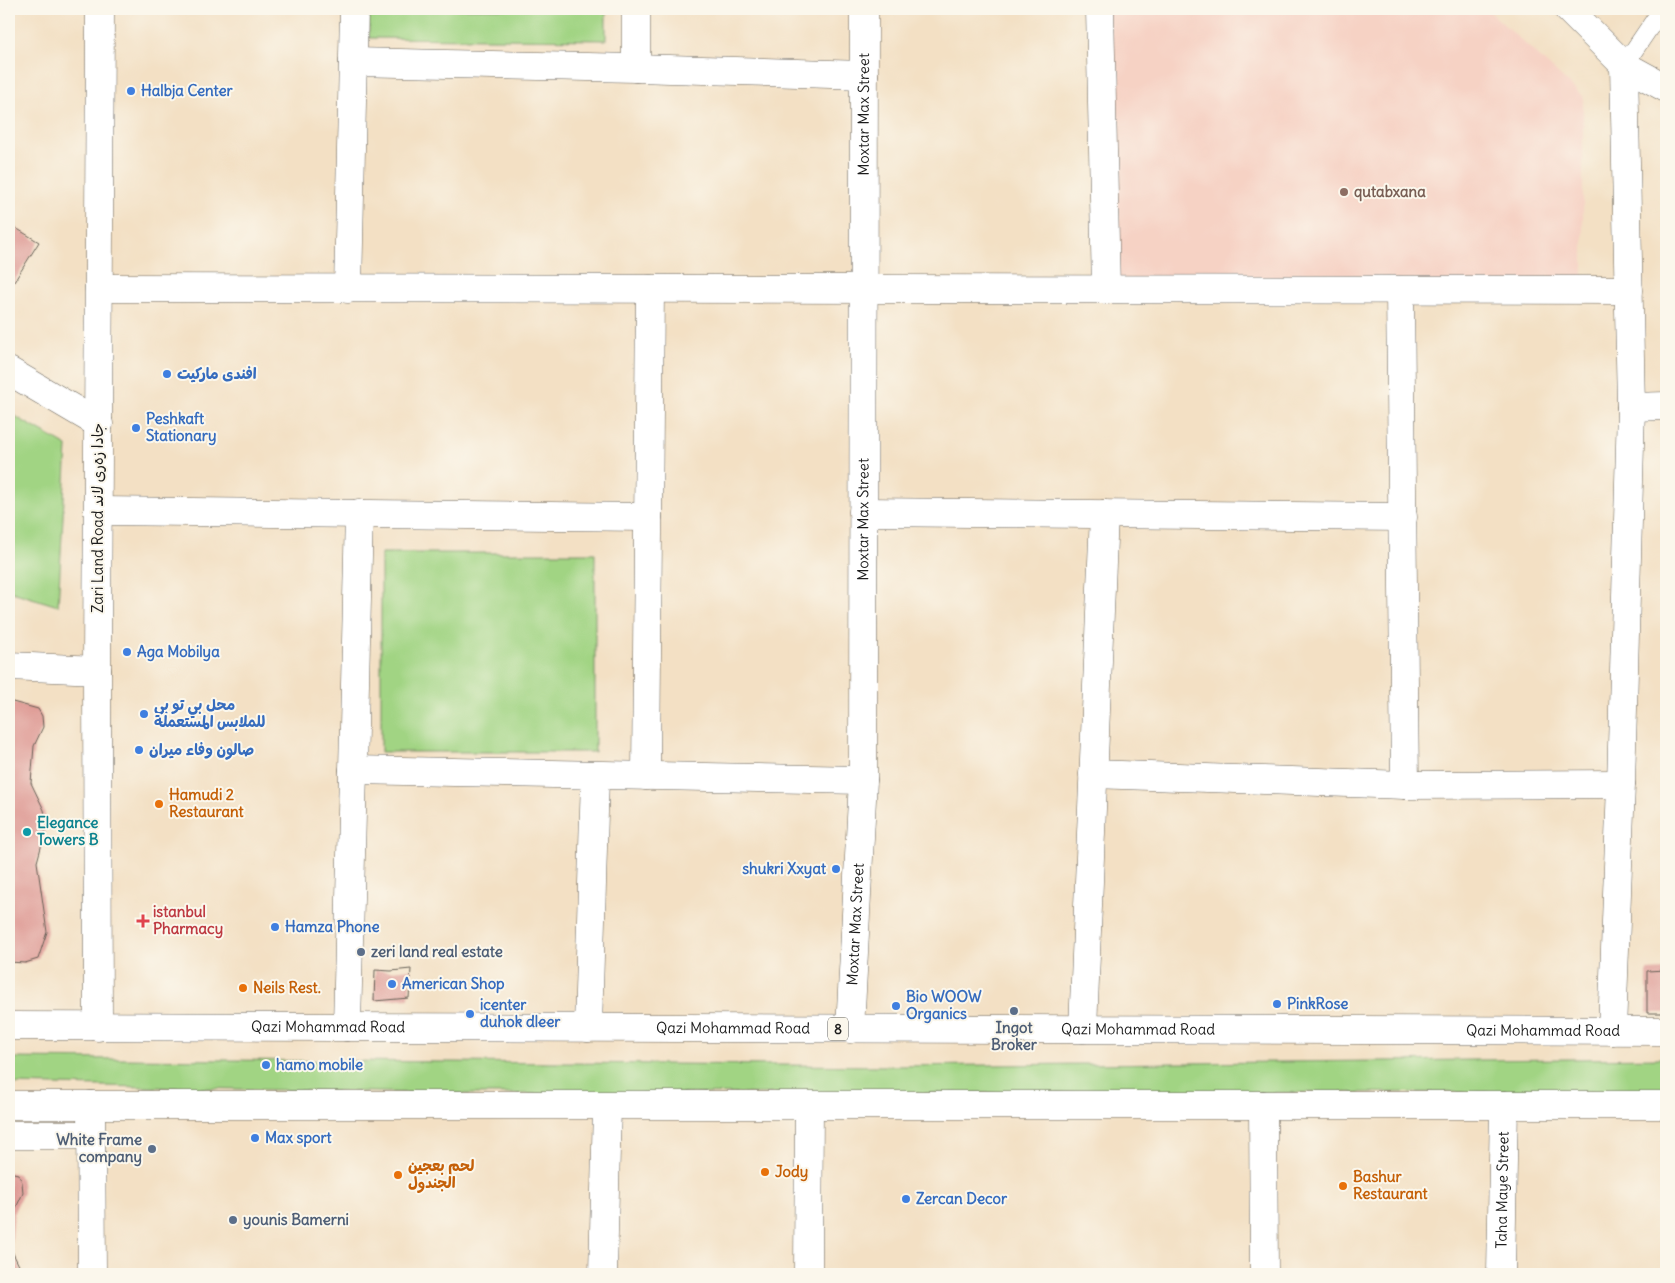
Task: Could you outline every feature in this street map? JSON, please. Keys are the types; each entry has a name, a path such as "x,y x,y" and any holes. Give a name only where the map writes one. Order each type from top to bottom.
{"street":[{"name":"Zari Land Road جادا زەری لاند","path":"98,1027 97,670 100,9"},
{"path":"348,289 354,9"},
{"path":"636,9 636,68"},
{"name":"Moxtar Max Street","path":"850,1029 863,780 864,9"},
{"path":"1100,9 1106,290"},
{"path":"1568,9 1624,65 1666,88"},
{"path":"353,62 864,75"},
{"path":"1612,1031 1622,784 1631,406 1624,65"},
{"path":"99,288 1629,290"},
{"path":"646,776 650,289"},
{"path":"1400,290 1405,785"},
{"path":"11,377 99,424"},
{"path":"1631,406 1666,406"},
{"path":"99,511 648,517"},
{"path":"863,512 1403,517"},
{"path":"347,1027 359,513"},
{"path":"1082,1029 1104,514"},
{"path":"9,666 97,670"},
{"path":"353,770 863,780"},
{"path":"1093,774 1405,785 1622,784"},
{"path":"588,1028 595,776"},
{"name":"Qazi Mohammad Road","path":"9,1026 1666,1032"},
{"path":"9,1105 1666,1106"},
{"path":"91,1105 92,1274"},
{"path":"1263,1105 1264,1274"},
{"name":"Taha Maye Street","path":"1501,1274 1504,1105"},
{"path":"603,1274 607,1106"},
{"path":"808,1274 809,1106"},
{"path":"9,1134 90,1134"}],"lane":[{"path":"1624,65 1662,9"}],"shaded area":[{"name":"qutabxana","path":"1106,9 1487,9 1583,97 1583,287 1106,287"}],"green space":[{"path":"369,9 606,9 606,40 369,38"},
{"path":"9,413 67,446 58,606 9,591"},
{"path":"381,553 595,553 595,752 381,752"},
{"path":"9,1058 891,1066 1666,1058 1666,1092 465,1094 9,1084"}],"building":[{"path":"9,224 39,242 9,290"},
{"name":"Elegance Towers B","path":"9,701 38,709 42,716 43,727 34,746 31,783 44,810 47,825 37,862 47,932 38,959 25,963 9,962"},
{"name":"American Shop","path":"411,969 409,998 374,1001 375,970"},
{"path":"1666,970 1666,1013 1647,1013 1647,971"},
{"path":"9,1172 18,1174 22,1182 23,1193 14,1212 11,1249 23,1274 9,1274"}],"place":[{"name":"Halbja Center","path":"131,91"},
{"name":"qutabxana","path":"1344,192"},
{"name":"افندى ماركيت","path":"167,374"},
{"name":"Peshkaft Stationary","path":"136,428"},
{"name":"Aga Mobilya","path":"127,652"},
{"name":"محل بي تو بي للملابس المستعملة","path":"144,714"},
{"name":"صالون وفاء ميران","path":"139,750"},
{"name":"Hamudi 2 Restaurant","path":"159,804"},
{"name":"Elegance Towers B","path":"27,832"},
{"name":"shukri Xxyat","path":"836,869"},
{"name":"istanbul Pharmacy","path":"143,921"},
{"name":"Hamza Phone","path":"275,927"},
{"name":"zeri land real estate","path":"361,952"},
{"name":"American Shop","path":"392,984"},
{"name":"Neils Rest.","path":"243,988"},
{"name":"PinkRose","path":"1277,1004"},
{"name":"Bio WOOW Organics","path":"896,1006"},
{"name":"Ingot Broker","path":"1014,1011"},
{"name":"icenter duhok dleer","path":"470,1014"},
{"name":"hamo mobile","path":"266,1065"},
{"name":"Max sport","path":"255,1138"},
{"name":"White Frame company","path":"152,1149"},
{"name":"Jody","path":"765,1172"},
{"name":"لحم بعجين الجندول","path":"398,1175"},
{"name":"Bashur Restaurant","path":"1343,1186"},
{"name":"Zercan Decor","path":"906,1199"},
{"name":"younis Bamerni","path":"233,1220"}]}
